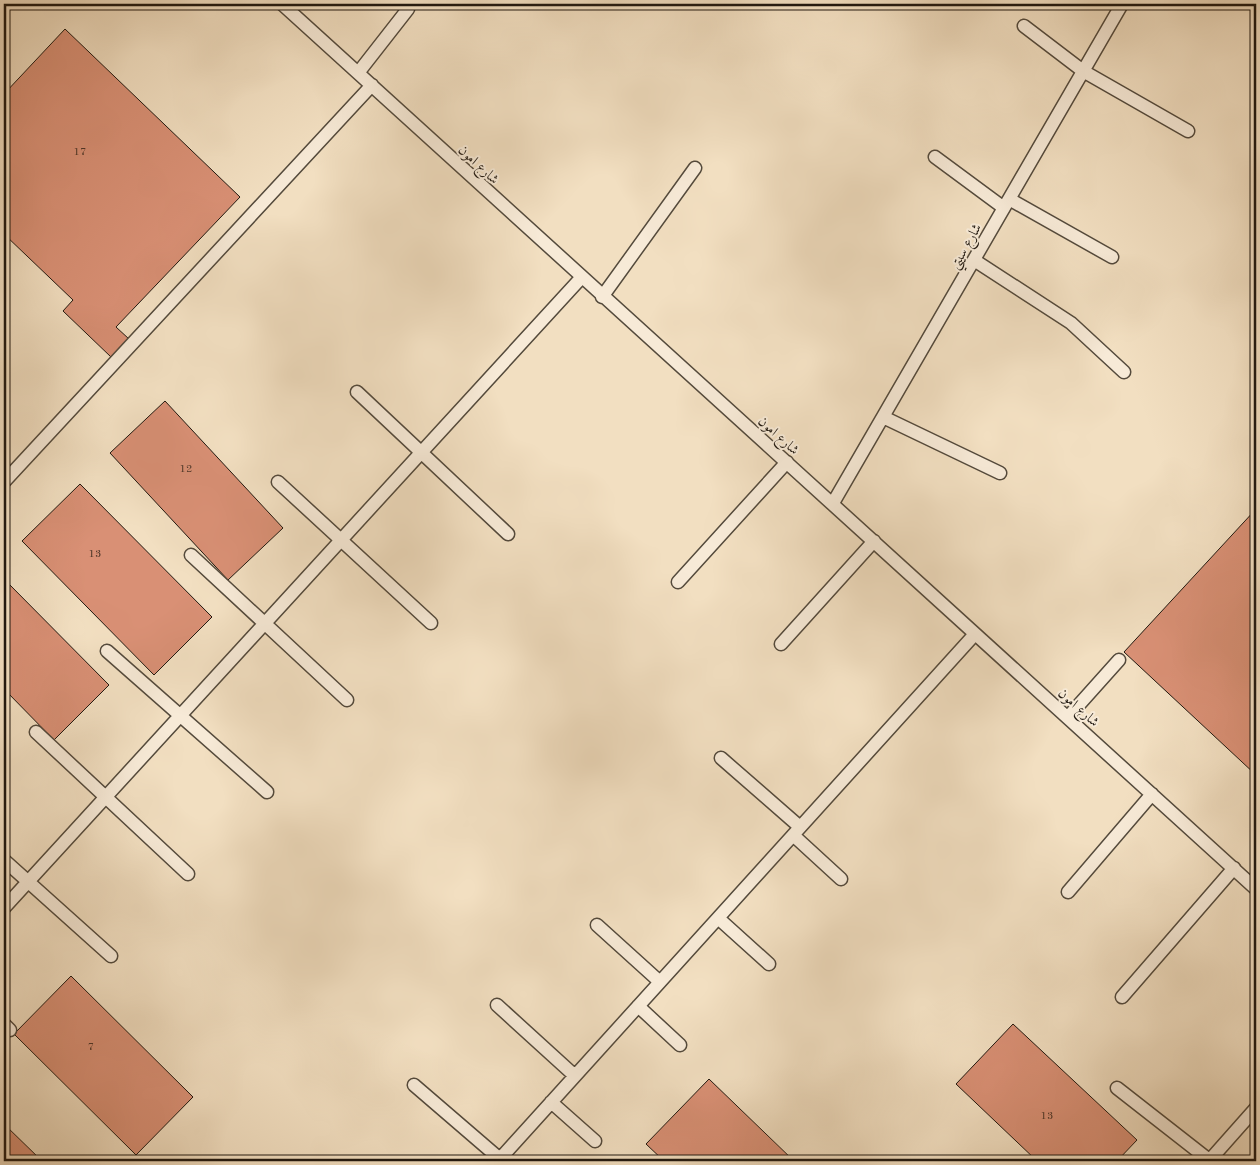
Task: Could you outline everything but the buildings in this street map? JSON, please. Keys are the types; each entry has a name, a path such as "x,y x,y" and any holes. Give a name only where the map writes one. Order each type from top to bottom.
{"lane":[{"name":"شارع امون","path":"282,4 581,278 833,503 1256,889"},
{"name":"شارع سيتي","path":"833,503 1122,4"},
{"path":"358,73 408,9"},
{"path":"1024,26 1083,71 1188,131"},
{"path":"4,482 372,85"},
{"path":"935,157 1006,204 1112,257"},
{"path":"602,297 695,168"},
{"path":"974,260 1071,323 1124,372"},
{"path":"4,908 581,278"},
{"path":"357,392 508,534"},
{"path":"883,417 1000,473"},
{"path":"678,582 787,462"},
{"path":"278,482 431,623"},
{"path":"781,644 874,541"},
{"path":"191,555 347,700"},
{"path":"414,1085 499,1160 975,634"},
{"path":"107,651 267,792"},
{"path":"1068,717 1119,660"},
{"path":"36,732 188,874"},
{"path":"721,758 842,879"},
{"path":"1068,892 1152,794"},
{"path":"4,860 111,956"},
{"path":"1122,997 1234,868"},
{"path":"718,918 770,964"},
{"path":"597,925 660,982"},
{"path":"497,1005 575,1076"},
{"path":"638,1006 680,1044"},
{"path":"1117,1088 1209,1161 1256,1108"},
{"path":"551,1102 595,1141"}]}
